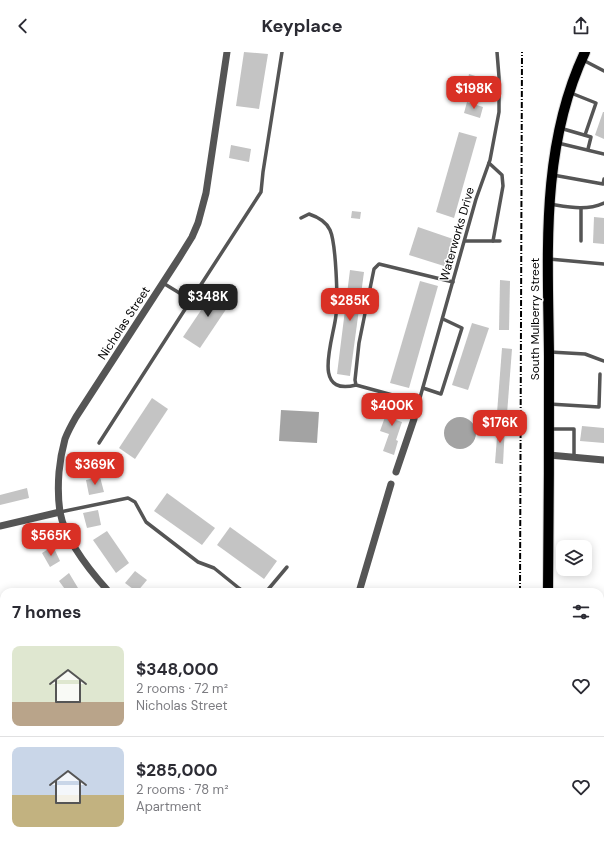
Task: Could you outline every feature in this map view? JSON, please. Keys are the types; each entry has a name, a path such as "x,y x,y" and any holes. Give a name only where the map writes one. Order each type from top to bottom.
{"main road":[{"name":"South Mulberry Street","path":"548,588 550,428 548,259 549,204 560,128 570,92 584,56"}],"street":[{"name":"Nicholas Street","path":"105,588 77,552 64,526 60,512 58,485 61,456 66,438 76,417 164,283 192,237 203,208 206,193 227,52"},
{"path":"396,472 414,419"},
{"path":"549,455 604,460"},
{"path":"360,588 391,484"},
{"path":"0,526 60,512"}],"lane":[{"path":"99,443 261,192 282,52"},
{"name":"Waterworks Drive","path":"414,419 476,199 489,163 498,112 499,77 497,52"},
{"path":"584,56 604,71"},
{"path":"570,92 596,103 586,135"},
{"path":"560,128 591,137 588,150"},
{"path":"557,143 604,154"},
{"path":"489,163 502,175 503,186 492,241"},
{"path":"552,175 603,184 604,179"},
{"path":"549,204 581,209 604,203"},
{"path":"581,209 581,241"},
{"path":"301,218 309,214 318,217 326,223 333,238 336,314 328,361 329,375 333,383 346,388 356,385 418,402"},
{"path":"464,241 500,241"},
{"path":"548,259 604,264"},
{"path":"356,385 355,380 359,342 374,269 379,264 453,282"},
{"path":"164,283 191,300"},
{"path":"423,388 441,394 462,328 442,319"},
{"path":"549,352 585,354 604,361"},
{"path":"549,404 599,407 600,374"},
{"path":"550,428 574,429 572,456"},
{"path":"60,512 128,498 135,502 146,522 198,562 214,568 236,588"},
{"path":"269,588 287,567"}],"shaded area":[{"path":"281,410 319,412 317,443 279,441"},
{"path":"460,417 466,418 473,424 476,433 475,439 469,446 460,449 454,448 447,442 444,433 445,427 451,420"}],"building":[{"path":"244,52 268,54 259,109 236,106"},
{"path":"469,74 488,80 485,92 466,87"},
{"path":"467,102 483,107 480,118 464,113"},
{"path":"604,112 604,139 595,135"},
{"path":"459,132 477,137 454,218 436,212"},
{"path":"231,145 251,149 249,162 229,158"},
{"path":"352,211 361,212 360,219 351,218"},
{"path":"594,217 604,218 604,244 593,243"},
{"path":"418,227 453,239 444,266 409,255"},
{"path":"350,270 364,272 350,376 337,374"},
{"path":"500,280 510,281 509,330 499,330"},
{"path":"420,281 438,286 409,388 390,383"},
{"path":"216,288 233,299 200,348 183,337"},
{"path":"472,323 489,328 468,390 452,385"},
{"path":"502,348 512,349 507,414 497,413"},
{"path":"152,398 168,409 135,459 119,448"},
{"path":"391,400 401,403 396,420 402,422 396,440 398,441 394,455 383,451 389,434 380,431"},
{"path":"498,424 505,425 503,464 495,463"},
{"path":"582,426 604,428 604,443 580,441"},
{"path":"100,477 104,492 89,495 86,480"},
{"path":"27,488 29,498 0,505 0,495"},
{"path":"167,493 215,528 202,545 154,511"},
{"path":"98,510 101,525 87,528 83,513"},
{"path":"230,527 277,561 264,579 217,545"},
{"path":"107,531 129,563 116,573 93,540"},
{"path":"53,546 60,561 50,567 42,553"},
{"path":"135,571 147,580 140,588 132,588 125,583"},
{"path":"69,573 78,588 64,588 59,581"}],"railway":[{"path":"520,588 522,52"}]}
